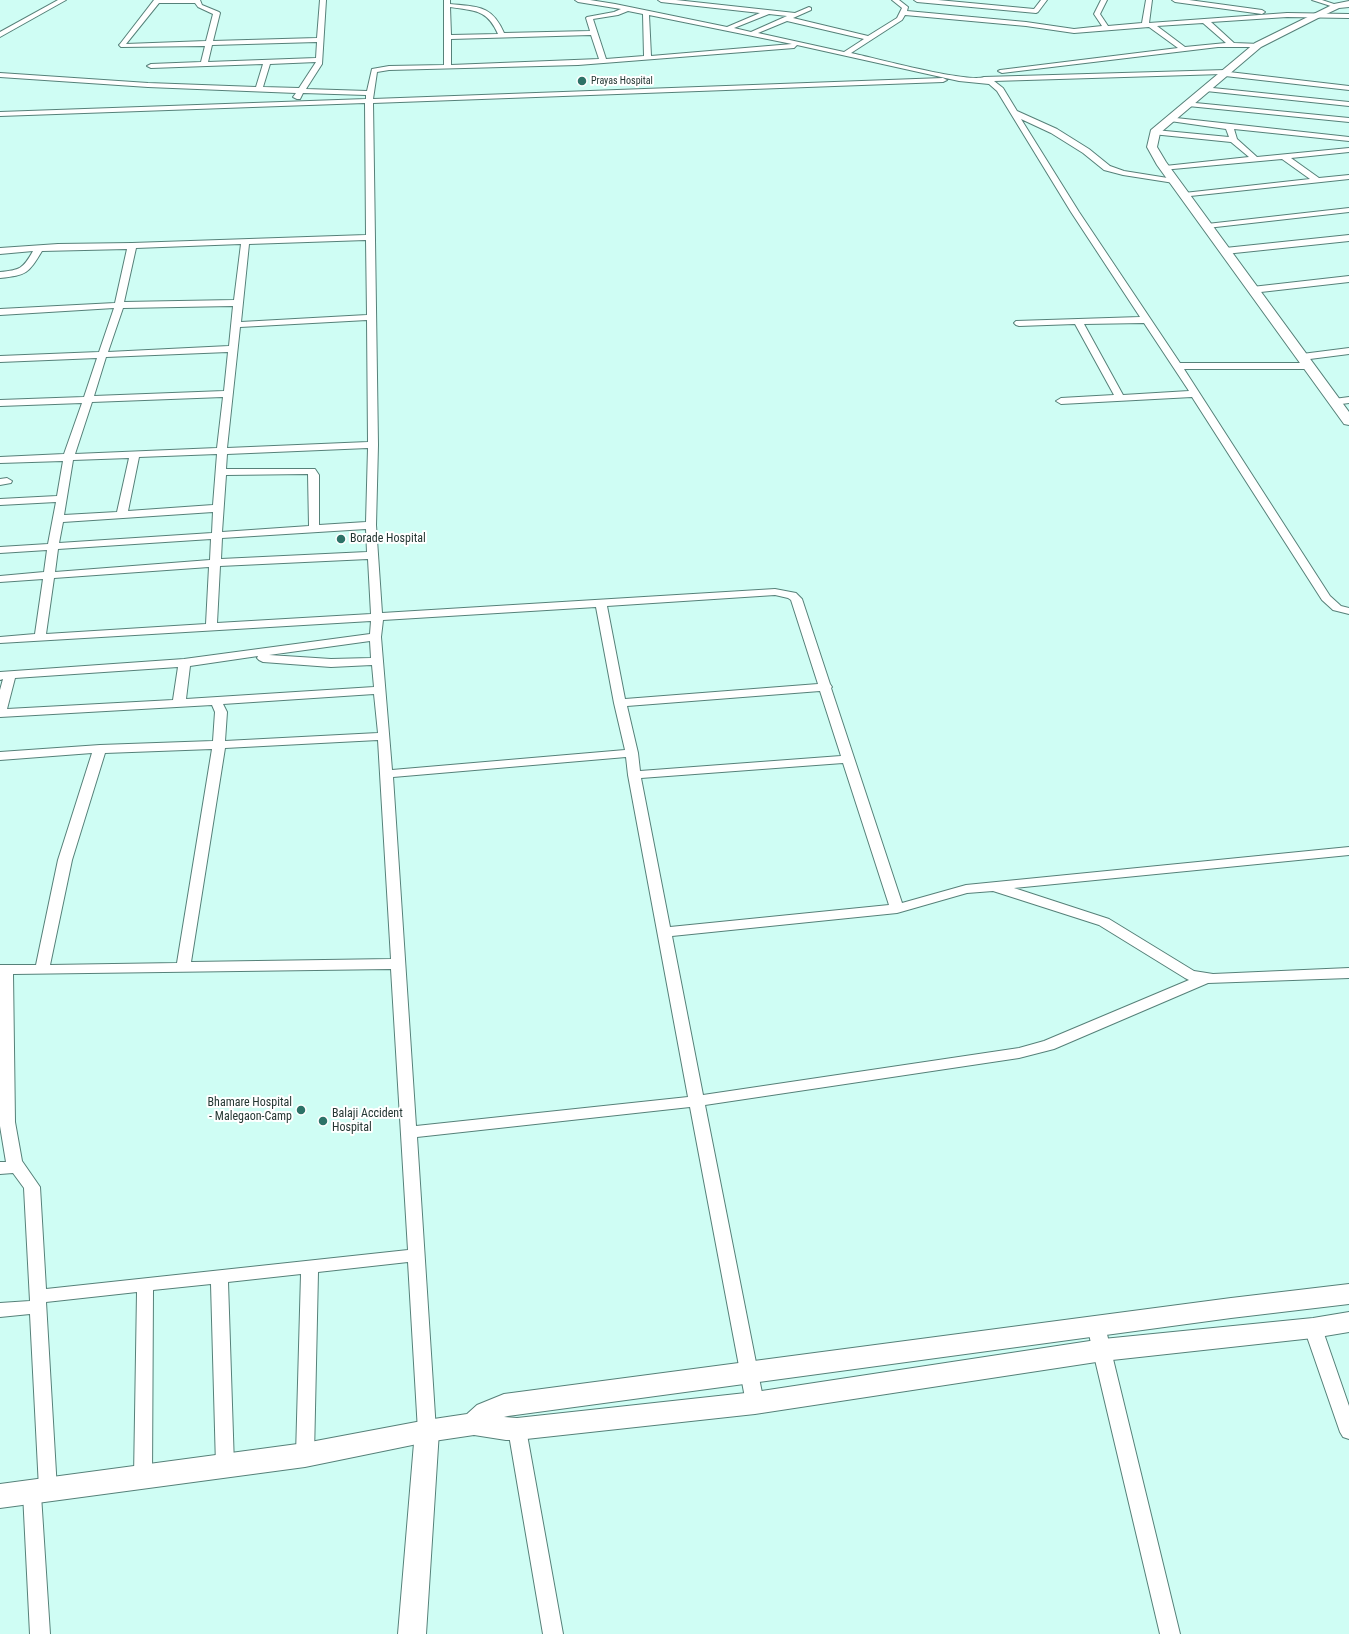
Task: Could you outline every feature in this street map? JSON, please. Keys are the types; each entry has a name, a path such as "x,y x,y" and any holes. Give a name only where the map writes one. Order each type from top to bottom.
{"main road":[{"path":"0,1496 40,1492 305,1455 427,1431 474,1424 516,1429 755,1403 955,1373 1100,1338 1267,1304 1341,1295 1347,1322 1313,1328 1275,1332 1100,1338 945,1346 504,1405 494,1409 474,1424"},
{"path":"1267,1304 1275,1332"},
{"path":"945,1346 955,1373"}],"street":[{"path":"0,35 63,0"},
{"path":"294,104 301,90 319,64 323,0"},
{"path":"578,0 618,3 627,9 808,45 955,78 991,82 1000,90 1015,113 1075,212 1177,366 1326,598 1337,608 1349,611"},
{"path":"661,0 797,14"},
{"path":"846,53 900,19 906,8 895,0"},
{"path":"917,0 1036,11"},
{"path":"971,27 992,0"},
{"path":"1032,24 1036,11 1044,0"},
{"path":"1104,0 1097,14 1106,28"},
{"path":"1148,25 1149,0"},
{"path":"1175,0 1287,15 1349,16"},
{"path":"1315,0 1337,6"},
{"path":"204,64 216,12 200,6 197,1 158,1 122,45 151,66 259,90 301,90 369,97"},
{"path":"448,67 449,37 447,3 489,15 502,36"},
{"path":"1349,4 1337,6 1258,45 1155,132 1152,147 1164,168 1349,421"},
{"path":"602,61 590,17 616,14 627,9"},
{"path":"751,34 809,9"},
{"path":"646,12 648,58"},
{"path":"727,29 769,12"},
{"path":"903,13 1032,24 1079,31 1287,15"},
{"path":"787,19 868,38"},
{"path":"1205,21 1232,45"},
{"path":"1148,25 1184,49"},
{"path":"449,37 594,33"},
{"path":"151,66 209,44 321,40"},
{"path":"412,1634 427,1431 384,736 376,637 377,618 371,525 373,445 369,97 374,70 389,68 511,67 808,45"},
{"path":"955,78 1218,45 1258,45"},
{"path":"0,75 151,66 319,60"},
{"path":"259,90 267,62"},
{"path":"0,114 294,104 369,97 955,78 1225,73 1349,104"},
{"path":"1206,89 1349,88"},
{"path":"1188,104 1349,120"},
{"path":"1015,113 1054,131 1086,151 1107,168 1123,173 1174,181"},
{"path":"1170,119 1349,139"},
{"path":"1226,126 1231,130 1233,140"},
{"path":"1155,132 1233,140 1254,159"},
{"path":"1164,168 1349,150"},
{"path":"1283,156 1317,180"},
{"path":"1184,195 1349,177"},
{"path":"1207,226 1349,210"},
{"path":"0,251 370,237"},
{"path":"1225,251 1349,238"},
{"path":"211,628 222,450 245,242"},
{"path":"40,638 57,519 69,456 119,305 132,246"},
{"path":"0,275 25,271 38,249"},
{"path":"1252,290 1349,279"},
{"path":"0,312 119,305 238,303"},
{"path":"236,325 372,317"},
{"path":"1019,323 1146,320"},
{"path":"1078,322 1120,398"},
{"path":"0,359 233,350"},
{"path":"1177,366 1305,362 1349,351"},
{"path":"0,403 228,394"},
{"path":"1061,401 1195,394"},
{"path":"1334,402 1349,400"},
{"path":"0,460 69,456 373,445"},
{"path":"122,515 134,454"},
{"path":"221,472 311,471 314,476 314,529"},
{"path":"0,502 61,499"},
{"path":"57,519 219,508"},
{"path":"0,550 371,525"},
{"path":"0,579 215,563 373,555"},
{"path":"0,640 377,618 775,592 792,595 796,599 826,687 897,909"},
{"path":"601,603 620,703 632,753 634,775 755,1403"},
{"path":"376,637 184,663 5,676 0,712 216,701 380,690"},
{"path":"238,656 331,663 378,661"},
{"path":"179,703 184,663"},
{"path":"620,703 826,687"},
{"path":"183,967 219,745 221,712 216,701"},
{"path":"0,756 100,749 219,745 384,736"},
{"path":"42,969 65,860 100,749"},
{"path":"386,774 632,753"},
{"path":"634,775 849,759"},
{"path":"664,932 897,909 954,892 992,887 1349,851"},
{"path":"992,887 1104,922 1190,975 1206,978 1349,973"},
{"path":"40,1634 38,1301 32,1187 16,1167 14,1162 7,1122 3,1060 3,970 398,964"},
{"path":"408,1132 697,1101 1034,1049 1049,1045 1206,978"},
{"path":"0,1168 16,1167"},
{"path":"0,1310 38,1301 145,1284 416,1255"},
{"path":"305,1455 310,1267"},
{"path":"219,1276 225,1466"},
{"path":"143,1477 145,1284"},
{"path":"1313,1328 1349,1432"},
{"path":"1100,1338 1170,1634"},
{"path":"516,1429 553,1634"}],"place":[{"name":"Prayas Hospital","path":"582,81"},
{"name":"Borade Hospital","path":"341,539"},
{"name":"Bhamare Hospital - Malegaon-Camp","path":"301,1110"},
{"name":"Balaji Accident Hospital","path":"323,1121"}]}
